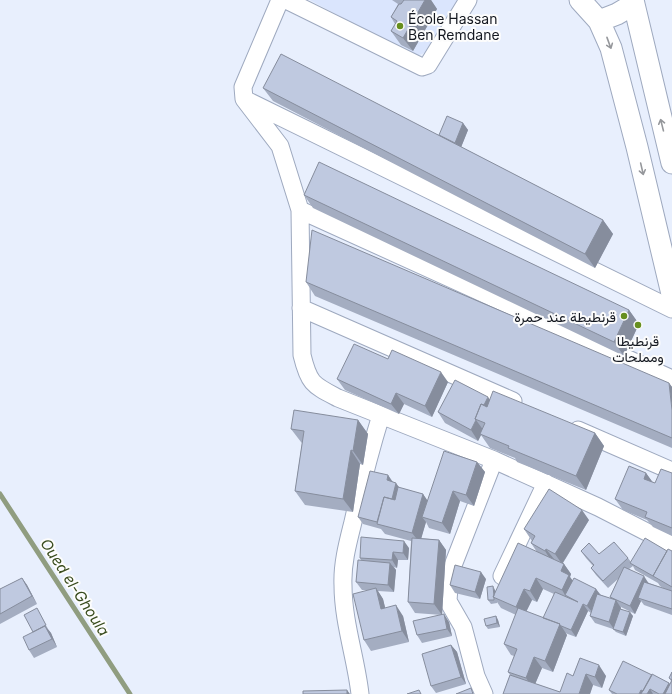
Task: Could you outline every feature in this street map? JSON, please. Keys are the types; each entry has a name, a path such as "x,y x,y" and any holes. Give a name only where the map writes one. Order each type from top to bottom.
{"street":[{"path":"280,0 243,87 244,99 280,146 300,210 302,355 306,374 315,386 338,398 494,460 598,507 672,545"},
{"path":"286,0 422,67 428,65 468,0"},
{"path":"580,0 599,21 611,48 635,139 672,294"},
{"path":"599,21 617,14 636,1 672,163"},
{"path":"244,99 672,309"},
{"path":"300,210 672,379"},
{"path":"301,308 526,407"},
{"path":"360,694 357,670 346,622 343,585 346,551 363,477 381,415"},
{"path":"563,423 672,471"},
{"path":"484,694 476,676 462,627 448,601 450,573 494,460"},
{"path":"502,576 546,483"}],"shaded area":[{"name":"École Hassan Ben Remdane","path":"310,0 457,0 427,52 419,55 411,55"}],"building":[{"path":"404,0 425,0 403,38 391,31 397,21 391,17 399,4 401,4"},
{"path":"281,54 603,220 585,254 263,88"},
{"path":"447,116 463,123 455,143 439,135"},
{"path":"319,162 629,310 614,342 304,195"},
{"path":"312,230 669,383 672,410 672,438 306,282"},
{"path":"354,344 388,359 392,350 441,372 425,406 396,393 391,404 337,379"},
{"path":"455,380 488,397 484,405 481,404 471,430 438,412"},
{"path":"493,391 595,433 576,476 508,448 509,446 480,434 485,423 475,419 481,404 487,407"},
{"path":"294,410 358,420 353,451 351,450 343,499 295,491 304,431 291,429"},
{"path":"444,451 477,462 466,495 453,491 442,523 422,517"},
{"path":"629,466 646,473 644,479 655,483 661,469 672,473 672,528 645,517 647,512 615,499"},
{"path":"370,471 388,475 387,480 396,483 392,499 384,497 377,522 358,517"},
{"path":"398,487 423,494 412,533 377,524 384,497 395,500"},
{"path":"549,489 582,510 555,554 546,549 545,551 531,543 535,536 524,529"},
{"path":"361,537 404,541 403,553 393,552 392,560 360,558"},
{"path":"412,538 439,540 434,604 408,602"},
{"path":"645,538 667,551 653,576 630,563"},
{"path":"614,542 628,558 603,581 591,568 594,565 581,551 589,543 599,554"},
{"path":"518,543 564,564 561,571 569,575 562,590 536,578 530,591 524,589 516,607 493,597"},
{"path":"668,549 672,551 672,587 653,576"},
{"path":"358,560 390,563 388,585 356,582"},
{"path":"455,565 481,572 475,592 450,585"},
{"path":"624,567 644,576 630,606 610,597"},
{"path":"22,578 32,596 0,614 0,589"},
{"path":"574,578 596,589 587,606 583,604 571,630 543,618 555,592 578,602 565,595"},
{"path":"644,582 672,591 672,609 638,598"},
{"path":"493,586 494,600 488,600 487,587"},
{"path":"376,588 381,609 396,605 402,631 364,640 353,594"},
{"path":"597,594 616,600 609,622 590,616"},
{"path":"37,608 46,625 33,632 24,615"},
{"path":"518,608 560,624 545,661 534,657 526,678 508,672 517,649 504,644"},
{"path":"620,609 630,612 623,632 613,629"},
{"path":"444,614 447,629 417,635 413,621"},
{"path":"496,616 497,623 486,626 484,619"},
{"path":"45,626 52,639 29,650 23,637"},
{"path":"451,645 461,677 431,686 422,654"},
{"path":"580,658 599,665 595,677 586,674 579,694 503,694 510,675 560,692 567,673 573,676"},
{"path":"623,661 652,675 643,691 641,690 639,694 617,694 609,690"},
{"path":"672,672 672,680 669,678"},
{"path":"652,674 669,683 663,694 659,694 650,689 647,694 641,694"},
{"path":"672,680 672,694 665,694"},
{"path":"471,688 473,694 456,694"},
{"path":"347,690 347,694 303,694 303,691"},
{"path":"419,690 421,694 407,694"}],"waterway":[{"name":"Oued el-Ghoula","path":"0,494 130,694"}],"place":[{"name":"École Hassan Ben Remdane","path":"400,26"},
{"name":"قرنطيطة عند حمرة","path":"624,316"},
{"name":"قرنطيطا ومملحات","path":"638,325"}]}
